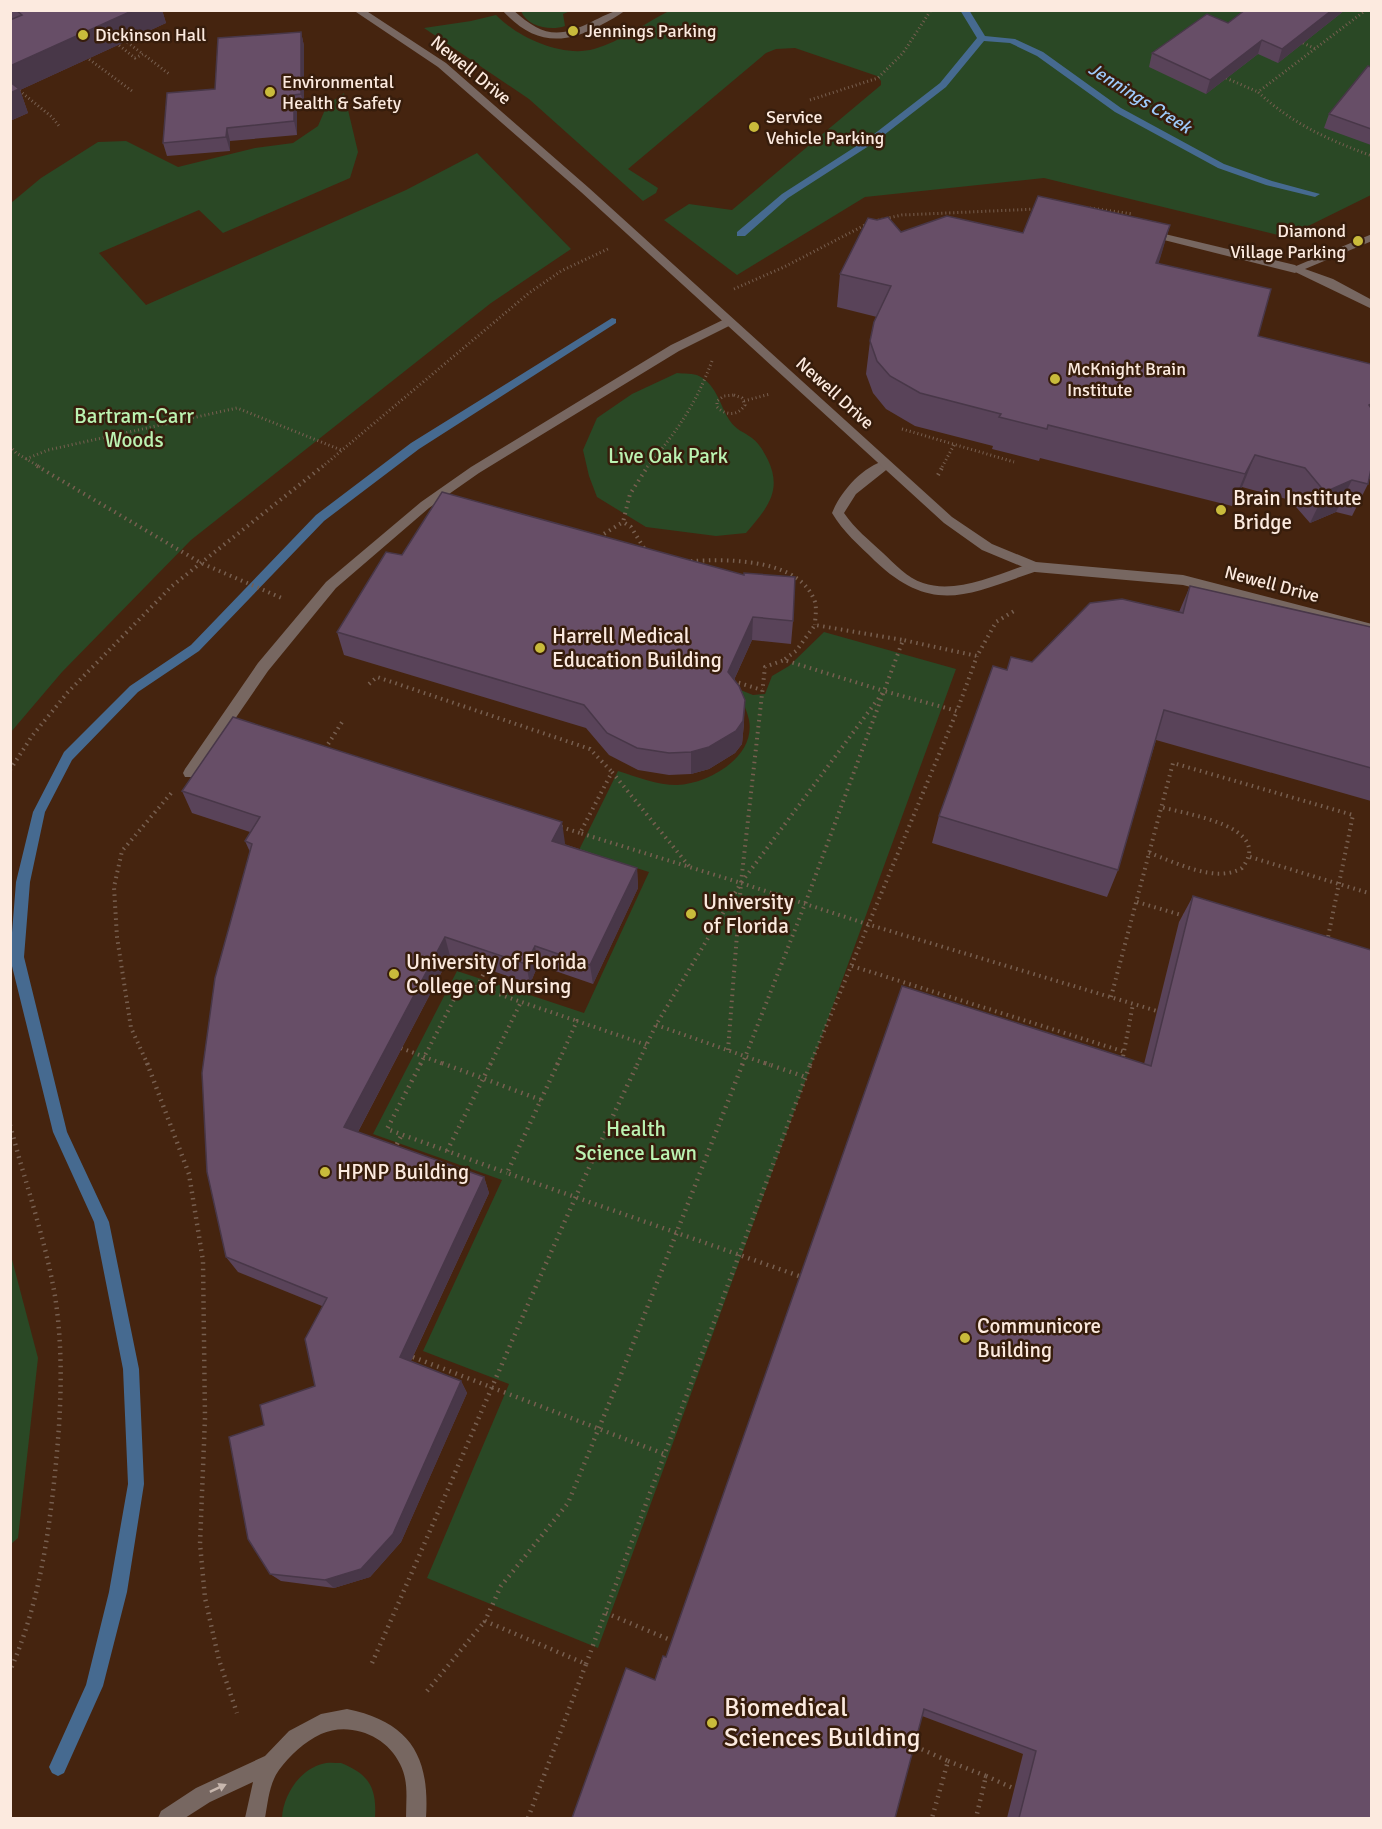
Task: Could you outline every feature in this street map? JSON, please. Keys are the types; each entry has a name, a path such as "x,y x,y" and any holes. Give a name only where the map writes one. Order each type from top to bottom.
{"street":[{"name":"Newell Drive","path":"358,10 442,65 585,190 886,464 958,527 987,547 1035,567 1183,580 1371,629"},
{"path":"507,10 520,24 544,35 562,38 576,35 621,10"},
{"path":"1135,230 1295,269 1329,282 1371,305"},
{"path":"1295,269 1371,237"},
{"path":"190,773 262,667 331,585 425,505 475,471 675,348 729,321"},
{"path":"886,464 855,486 842,500 838,513 846,527 899,576 921,588 944,591 963,589 1035,567"},
{"path":"255,1818 260,1790 272,1763 292,1740 316,1724 343,1718 369,1722 392,1736 408,1757 417,1785 416,1818"},
{"path":"168,1818 203,1795 272,1763"}],"path":[{"path":"810,100 879,78 903,53 931,10"},
{"path":"1258,92 1364,11"},
{"path":"121,38 169,74"},
{"path":"113,41 135,57 143,54"},
{"path":"1303,43 1316,49"},
{"path":"93,50 83,55 132,91"},
{"path":"1226,78 1258,92 1279,113 1297,125 1371,156"},
{"path":"10,83 52,117 59,126"},
{"path":"1084,208 1136,214"},
{"path":"736,288 784,267 868,223 890,216 1043,209"},
{"path":"10,770 32,736 68,692 172,586 279,504 529,293 561,271 612,247"},
{"path":"623,522 625,506 637,477 653,462 678,430 703,386 714,356"},
{"path":"744,402 770,394"},
{"path":"729,395 738,396 744,402 744,408 735,414 722,412 717,404 720,398 729,395"},
{"path":"26,459 48,450 237,408 341,450"},
{"path":"902,429 1014,462"},
{"path":"938,475 954,445"},
{"path":"10,446 16,453 201,563 291,602"},
{"path":"10,456 16,453"},
{"path":"597,539 615,525 623,522"},
{"path":"623,522 638,537 648,556"},
{"path":"686,562 729,559 757,563 789,574 808,588 815,598 818,611 815,625 796,651 784,660 765,667 741,883 728,1050"},
{"path":"528,1818 804,1077 870,925 977,656 996,622 1014,611"},
{"path":"815,625 903,640 977,656"},
{"path":"427,1691 485,1621 501,1586 568,1503 805,904 903,640"},
{"path":"784,660 957,711"},
{"path":"369,684 377,677 590,749 612,772 689,866"},
{"path":"733,681 762,690"},
{"path":"372,1663 454,1478 490,1385 656,1025 741,883 884,691"},
{"path":"321,755 344,719"},
{"path":"1111,997 1173,763 1353,815 1326,949"},
{"path":"580,833 612,772"},
{"path":"190,773 150,816 122,851 114,887 117,937 131,1028 159,1090 189,1174 203,1261 204,1418 200,1544 205,1598 219,1660 237,1713"},
{"path":"1149,854 1222,874 1240,871 1247,865 1250,857 1246,841 1231,828 1161,807"},
{"path":"558,826 870,925 1157,1011"},
{"path":"1250,857 1371,894"},
{"path":"1137,902 1199,921"},
{"path":"852,966 1125,1052"},
{"path":"477,987 486,969"},
{"path":"647,1045 463,982 387,1129 802,1277"},
{"path":"447,1151 521,1002"},
{"path":"1120,1072 1133,1004"},
{"path":"507,1173 577,1021"},
{"path":"656,1025 804,1077"},
{"path":"401,1048 541,1100"},
{"path":"10,1125 50,1272 60,1349 60,1424 47,1540 35,1608 23,1644 10,1671"},
{"path":"390,1157 402,1134"},
{"path":"413,1357 664,1454"},
{"path":"606,1613 686,1647"},
{"path":"485,1621 586,1664"},
{"path":"904,1742 1015,1789"},
{"path":"932,1818 948,1761"},
{"path":"976,1818 986,1776"}],"shaded area":[{"name":"University of Florida","path":"11,11 1371,11 1371,1818 11,1818"}],"green space":[{"path":"521,10 570,11 563,14 565,26 547,28 528,21"},
{"path":"669,11 1371,11 1371,195 1286,237 1044,178 865,197 737,275 664,220 689,204 732,210 881,85 877,76 795,48 776,49 766,53 628,169 658,188 656,193 643,201 529,99 424,28 496,15 516,31 541,44 568,51 581,51 613,42"},
{"name":"Bartram-Carr Woods","path":"344,93 358,152 350,178 223,233 199,210 99,253 146,305 406,190 477,153 571,249 491,303 191,540 62,672 11,732 11,203 41,178 98,142 126,141 178,167 255,148 293,143 318,126 327,105"},
{"name":"Live Oak Park","path":"677,373 694,374 705,380 714,390 732,424 757,442 768,460 774,482 773,491 766,508 746,533 716,536 646,527 597,497 583,450 597,418 632,394"},
{"name":"Health Science Lawn","path":"824,632 956,669 598,1648 427,1578 509,1384 423,1351 502,1180 373,1134 457,971 584,1013 649,872 579,850 618,771 655,782 677,785 702,780 727,766 745,746 749,733 748,716 738,689 753,695 765,694 772,676 789,666"},
{"path":"10,1252 38,1358 18,1538 11,1544"},
{"path":"341,1763 365,1777 369,1783 373,1790 375,1818 282,1818 289,1793 306,1772 322,1764"}],"building":[{"path":"16,10 134,10 10,66 10,20 22,15"},
{"path":"1245,10 1332,10 1282,49 1262,40 1210,80 1152,53 1207,14 1228,23"},
{"name":"Environmental Health & Safety","path":"301,32 301,94 294,95 294,121 227,128 226,137 163,143 167,93 215,89 218,38"},
{"path":"1368,66 1371,67 1371,129 1329,114"},
{"path":"10,82 19,89 10,93"},
{"name":"McKnight Brain Institute","path":"1038,196 1170,225 1156,263 1271,289 1258,336 1371,364 1371,404 1369,405 1371,408 1371,469 1368,484 1352,480 1325,492 1305,468 1255,455 1245,474 1048,425 1047,429 999,417 1001,414 920,393 890,376 877,361 870,341 874,322 891,286 840,274 868,218 877,220 888,217 901,232 947,216 1023,233"},
{"name":"Harrell Medical Education Building","path":"442,492 744,575 744,573 795,577 793,621 753,617 728,672 739,686 745,700 743,721 736,731 709,747 691,752 669,753 637,748 607,733 584,705 337,632 386,552 402,555"},
{"path":"1190,586 1371,627 1371,768 1164,710 1118,870 939,816 993,666 1007,670 1011,657 1032,662 1090,603 1122,599 1183,613"},
{"name":"HPNP Building","path":"233,717 562,822 552,841 637,868 590,965 535,946 526,964 445,937 344,1127 484,1177 400,1357 461,1381 393,1534 361,1569 325,1580 270,1574 248,1539 229,1437 264,1425 260,1405 315,1386 305,1339 327,1298 226,1257 207,1172 202,1073 215,978 252,844 245,841 260,817 182,791"},
{"path":"1193,896 1371,950 1371,1818 1019,1818 1036,1751 924,1709 895,1818 572,1818 626,1668 655,1680 663,1656 666,1657 902,986 1151,1066"}],"waterway":[{"name":"Jennings Creek","path":"964,10 982,38"},
{"path":"741,234 785,196 872,140 943,85 982,38"},
{"name":"Jennings Creek","path":"982,38 1012,41 1040,54 1118,110 1221,166 1269,183 1315,194"},
{"path":"58,1767 94,1686 118,1592 136,1484 131,1369 101,1222 60,1132 17,957 23,882 39,812 68,756 134,689 195,648 320,518 415,446 612,321"}],"place":[{"name":"Jennings Parking","path":"573,31"},
{"name":"Dickinson Hall","path":"83,35"},
{"name":"Environmental Health & Safety","path":"270,92"},
{"name":"Service Vehicle Parking","path":"754,127"},
{"name":"Diamond Village Parking","path":"1358,241"},
{"name":"McKnight Brain Institute","path":"1055,379"},
{"name":"Brain Institute Bridge","path":"1221,510"},
{"name":"Harrell Medical Education Building","path":"540,648"},
{"name":"University of Florida","path":"691,914"},
{"name":"University of Florida College of Nursing","path":"394,974"},
{"name":"HPNP Building","path":"325,1172"},
{"name":"Communicore Building","path":"965,1338"},
{"name":"Biomedical Sciences Building","path":"712,1723"}]}
